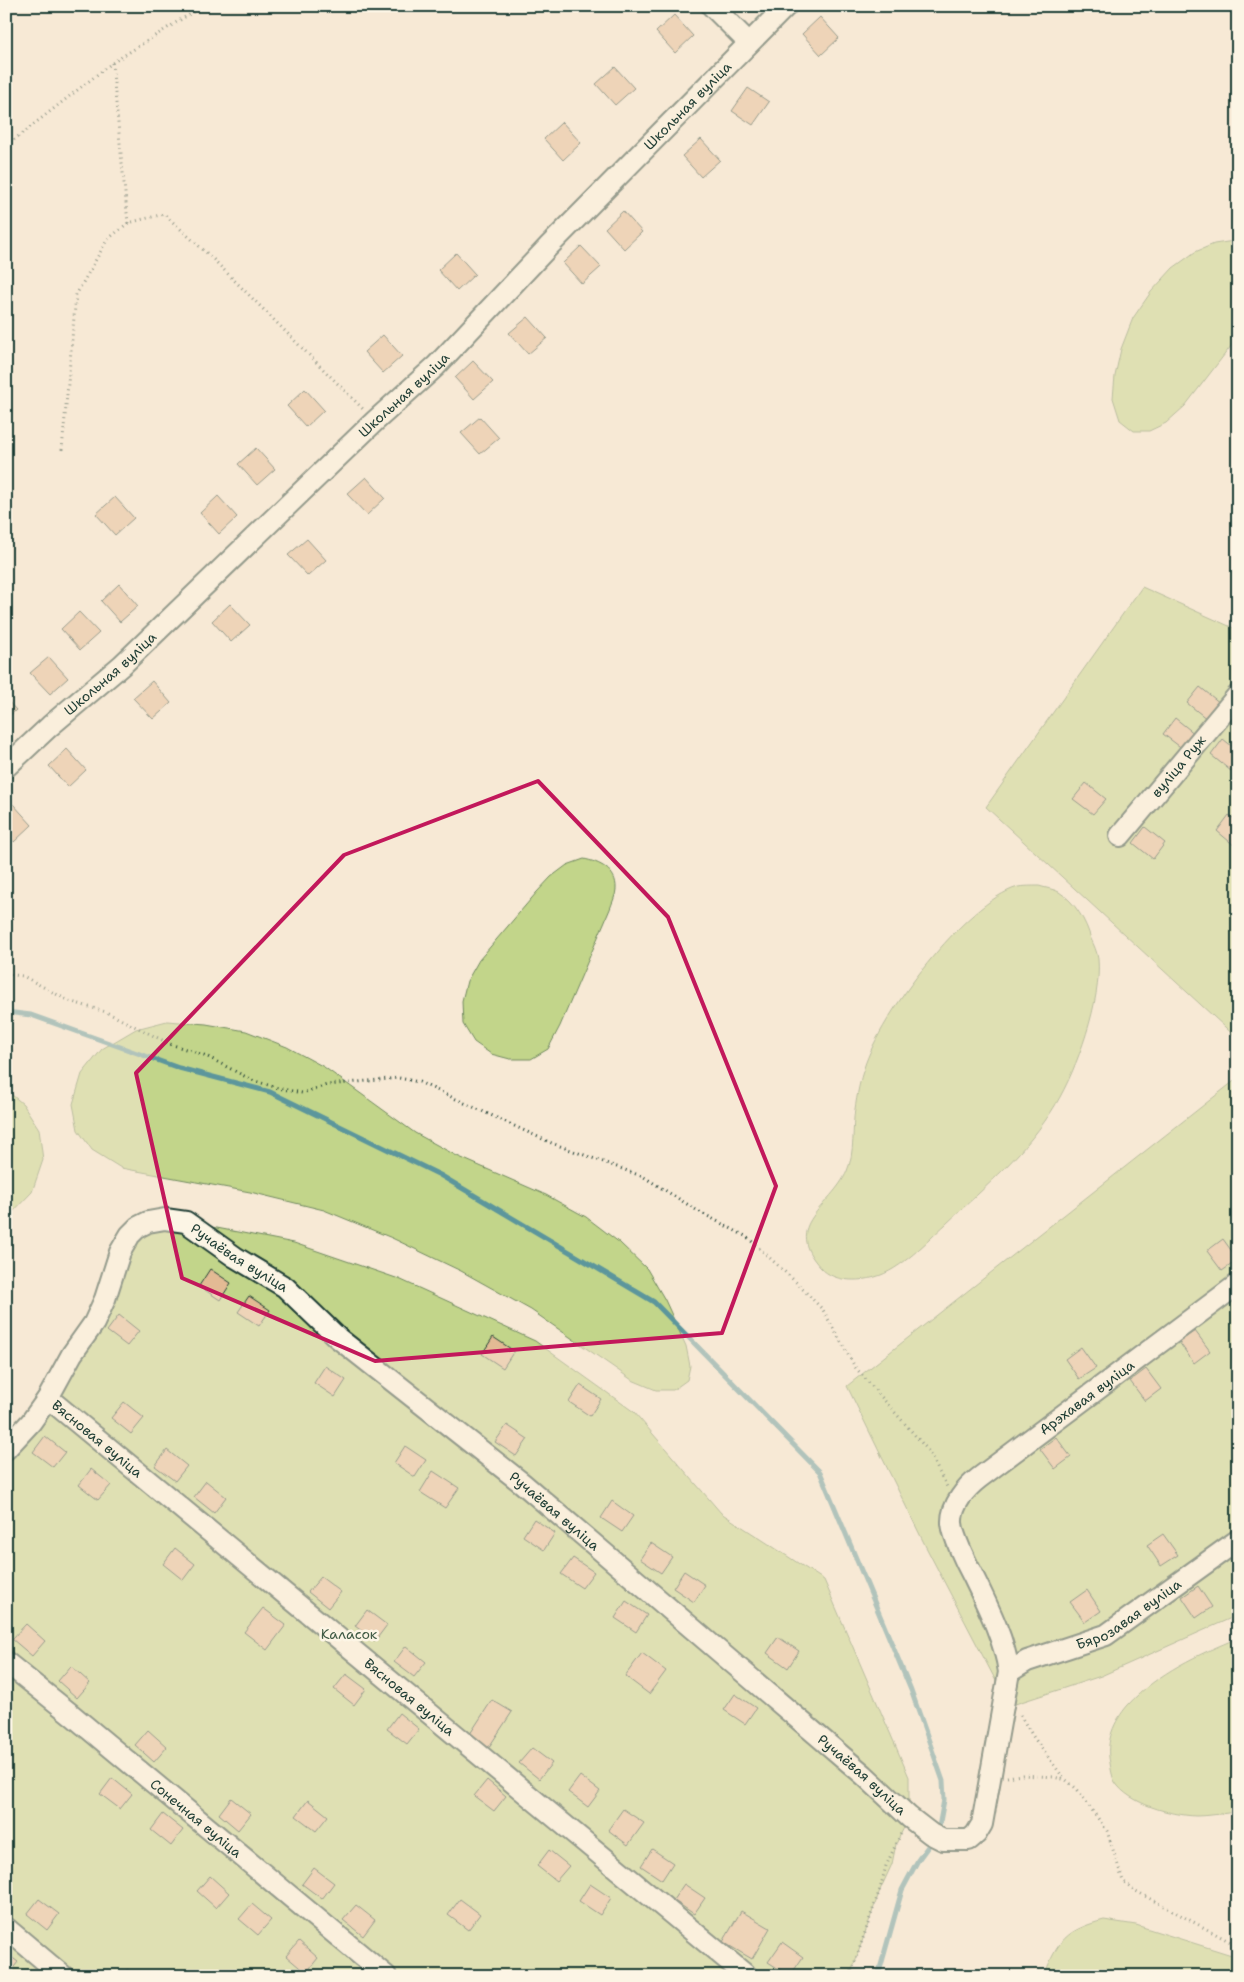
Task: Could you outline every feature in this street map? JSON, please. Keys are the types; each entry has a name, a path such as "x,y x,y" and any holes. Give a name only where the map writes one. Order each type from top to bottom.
{"street":[{"path":"712,6 749,43"},
{"name":"Школьная вуліца","path":"6,768 50,726 122,665 376,421 436,366 548,247 786,6"},
{"name":"вуліца Руж","path":"1120,836 1238,695"},
{"name":"Ручаёвая вуліца","path":"48,1398 72,1354 100,1312 117,1259 130,1235 138,1227 148,1222 165,1219 186,1222 221,1248 285,1287 338,1338 522,1483 864,1775 909,1817 937,1837 954,1842 969,1840 976,1834 982,1824 990,1782"},
{"name":"Арэхавая вуліца","path":"954,1514 968,1487 979,1478 1238,1284"},
{"path":"6,1449 31,1422 48,1398"},
{"name":"Вясновая вуліца","path":"48,1398 748,1976"},
{"path":"954,1514 963,1557 994,1619 1008,1660 1007,1682 990,1782"},
{"name":"Бярозавая вуліца","path":"1007,1682 1027,1662 1106,1635 1238,1540"},
{"name":"Сонечная вуліца","path":"6,1662 72,1714 386,1976"},
{"path":"6,1928 63,1976"}],"path":[{"path":"6,146 112,63 196,10 206,6"},
{"path":"112,63 128,223"},
{"path":"62,450 76,295 107,240 128,223 164,214 210,256 376,421"},
{"path":"6,974 23,976 69,1001 106,1012 170,1044 204,1054 252,1080 302,1093 327,1085 398,1078 419,1082 550,1142 644,1176 698,1211 747,1237 823,1310 855,1367 927,1449 954,1514"},
{"path":"1007,1682 1034,1738 1066,1780 1077,1789 1107,1831 1122,1881 1134,1890 1238,1946"},
{"path":"990,1782 1022,1775 1054,1777 1066,1780"},
{"path":"850,1976 880,1890 886,1866 909,1817"}],"highlighted area":[{"path":"538,781 668,917 776,1186 722,1333 375,1361 182,1278 136,1073 344,855"}],"green space":[{"path":"1238,242 1238,337 1185,406 1166,423 1149,431 1134,431 1120,420 1113,398 1115,376 1121,349 1133,318 1151,292 1173,268 1195,252 1214,244"},
{"path":"1142,587 1238,630 1238,1039 986,807"},
{"path":"584,859 601,865 610,872 616,882 616,891 560,1026 548,1049 531,1059 510,1059 491,1054 474,1042 463,1024 462,1001 467,981 479,960 551,877 567,865"},
{"path":"1039,886 1059,892 1075,907 1086,925 1098,959 1096,994 1092,1013 1080,1053 1056,1104 1033,1137 1019,1153 991,1182 904,1262 885,1273 861,1280 846,1280 826,1273 810,1253 806,1239 807,1228 813,1217 840,1184 850,1164 854,1116 864,1068 887,1020 927,964 950,937 974,914 997,897 1018,887"},
{"path":"167,1021 206,1024 246,1031 287,1047 324,1067 415,1133 457,1156 546,1195 586,1217 620,1243 647,1269 665,1300 686,1346 690,1366 687,1380 673,1390 656,1390 632,1380 531,1310 461,1271 392,1238 324,1210 250,1192 121,1168 92,1150 78,1130 73,1104 82,1074 102,1049 136,1029"},
{"path":"1238,1078 1238,1615 1101,1676 1009,1706 926,1547 847,1386"},
{"path":"6,1090 23,1104 39,1129 43,1160 32,1192 6,1219"},
{"name":"Каласок","path":"186,1222 294,1243 399,1279 535,1341 634,1412 721,1513 824,1580 909,1777 909,1817 896,1844 892,1864 880,1890 850,1976 6,1976 6,1449 31,1422 130,1235"},
{"path":"1238,1638 1238,1812 1196,1816 1163,1811 1140,1802 1121,1790 1115,1782 1112,1773 1109,1747 1112,1732 1123,1711 1139,1694 1165,1674 1208,1651"},
{"path":"1104,1920 1136,1925 1238,1957 1238,1976 1044,1976 1054,1953 1065,1938 1081,1928"}],"building":[{"path":"674,15 693,36 675,53 656,32"},
{"path":"820,17 839,38 821,55 802,34"},
{"path":"615,67 634,88 615,105 596,84"},
{"path":"748,88 769,102 753,125 732,111"},
{"path":"562,122 581,143 563,160 544,139"},
{"path":"701,139 720,160 701,177 682,156"},
{"path":"623,211 642,232 624,249 605,228"},
{"path":"581,246 601,267 582,284 563,263"},
{"path":"456,253 475,274 457,291 438,270"},
{"path":"528,317 547,338 528,354 509,333"},
{"path":"383,335 402,356 383,373 364,352"},
{"path":"473,361 493,382 474,399 455,378"},
{"path":"305,389 324,410 306,427 287,406"},
{"path":"480,417 499,438 480,454 461,433"},
{"path":"256,448 275,469 257,485 238,464"},
{"path":"366,477 385,498 367,515 347,494"},
{"path":"218,496 237,517 219,534 200,513"},
{"path":"115,497 134,518 115,535 96,514"},
{"path":"307,539 326,560 308,576 288,555"},
{"path":"119,584 138,606 120,622 101,601"},
{"path":"230,604 250,625 231,642 212,621"},
{"path":"79,612 99,633 80,650 61,629"},
{"path":"49,657 68,678 50,694 30,673"},
{"path":"152,681 171,703 153,719 133,698"},
{"path":"1200,687 1220,703 1207,719 1187,703"},
{"path":"6,699 16,710 6,719"},
{"path":"1175,718 1195,734 1183,749 1163,734"},
{"path":"1223,739 1238,751 1238,762 1231,771 1211,755"},
{"path":"67,749 86,770 68,787 49,766"},
{"path":"1086,783 1106,799 1093,814 1073,799"},
{"path":"13,804 32,825 14,842 6,833 6,810"},
{"path":"1229,815 1238,822 1236,847 1217,831"},
{"path":"1145,827 1165,843 1153,859 1133,843"},
{"path":"1223,1239 1238,1260 1222,1271 1207,1251"},
{"path":"210,1269 231,1283 220,1300 199,1286"},
{"path":"249,1296 270,1310 259,1326 238,1312"},
{"path":"119,1315 139,1331 127,1346 107,1331"},
{"path":"1195,1331 1210,1351 1194,1363 1179,1342"},
{"path":"493,1337 514,1351 503,1368 482,1354"},
{"path":"1081,1347 1096,1368 1079,1379 1065,1359"},
{"path":"325,1366 346,1380 335,1397 314,1383"},
{"path":"1146,1369 1161,1389 1145,1401 1130,1381"},
{"path":"580,1385 601,1399 590,1416 569,1402"},
{"path":"124,1402 144,1418 131,1434 111,1418"},
{"path":"507,1425 528,1439 516,1456 495,1442"},
{"path":"45,1436 65,1452 53,1467 33,1452"},
{"path":"1056,1437 1071,1457 1055,1469 1040,1449"},
{"path":"405,1446 426,1460 415,1477 394,1463"},
{"path":"167,1450 187,1466 175,1481 155,1466"},
{"path":"91,1469 111,1485 98,1500 79,1485"},
{"path":"433,1471 459,1488 445,1508 420,1492"},
{"path":"206,1481 226,1497 214,1513 194,1497"},
{"path":"612,1501 633,1516 622,1532 601,1518"},
{"path":"534,1519 555,1533 544,1550 523,1536"},
{"path":"1163,1534 1178,1555 1161,1566 1147,1545"},
{"path":"651,1543 672,1557 661,1573 640,1559"},
{"path":"175,1548 195,1564 183,1580 163,1564"},
{"path":"573,1558 594,1572 582,1588 561,1574"},
{"path":"684,1571 705,1585 694,1602 673,1588"},
{"path":"321,1577 341,1592 328,1608 308,1592"},
{"path":"1198,1586 1212,1607 1196,1618 1182,1597"},
{"path":"1087,1590 1101,1611 1085,1622 1070,1602"},
{"path":"626,1601 647,1615 636,1632 615,1618"},
{"path":"263,1608 286,1625 267,1650 244,1632"},
{"path":"367,1610 387,1625 375,1641 355,1626"},
{"path":"26,1624 45,1641 32,1656 12,1639"},
{"path":"778,1637 799,1651 788,1668 767,1653"},
{"path":"406,1646 426,1662 414,1677 394,1662"},
{"path":"642,1653 666,1671 649,1694 625,1676"},
{"path":"71,1666 90,1683 77,1698 58,1681"},
{"path":"346,1674 366,1689 354,1705 334,1689"},
{"path":"735,1694 756,1708 745,1724 724,1710"},
{"path":"492,1700 512,1712 487,1750 468,1737"},
{"path":"399,1713 419,1729 407,1744 387,1729"},
{"path":"148,1730 167,1747 154,1762 135,1745"},
{"path":"532,1748 552,1763 539,1779 519,1763"},
{"path":"580,1776 600,1791 588,1807 568,1792"},
{"path":"112,1778 132,1794 120,1809 100,1794"},
{"path":"487,1780 506,1796 494,1811 474,1796"},
{"path":"231,1798 251,1814 238,1830 219,1814"},
{"path":"308,1800 328,1816 316,1831 296,1816"},
{"path":"623,1809 644,1823 628,1845 608,1830"},
{"path":"163,1814 183,1830 171,1846 151,1830"},
{"path":"652,1849 673,1863 662,1880 641,1866"},
{"path":"549,1850 569,1866 556,1881 537,1866"},
{"path":"314,1868 334,1883 322,1899 302,1884"},
{"path":"210,1876 229,1893 216,1908 197,1891"},
{"path":"590,1884 611,1898 600,1915 579,1901"},
{"path":"684,1884 705,1898 694,1914 673,1900"},
{"path":"39,1899 59,1914 47,1930 27,1914"},
{"path":"460,1899 480,1914 468,1930 448,1915"},
{"path":"252,1904 271,1920 258,1935 239,1919"},
{"path":"356,1905 375,1920 363,1936 343,1920"},
{"path":"741,1911 770,1928 752,1959 723,1942"},
{"path":"299,1941 318,1958 306,1973 286,1956"},
{"path":"782,1942 803,1957 790,1976 768,1962"},
{"path":"6,1953 18,1962 7,1976 6,1976"},
{"path":"127,1969 137,1976 122,1976"}],"waterway":[{"path":"6,1012 31,1015 179,1068 270,1092 440,1175 654,1302 820,1472 911,1690 943,1781 944,1800 939,1827 936,1833"},
{"path":"878,1976 902,1890 918,1860 932,1841"}]}
